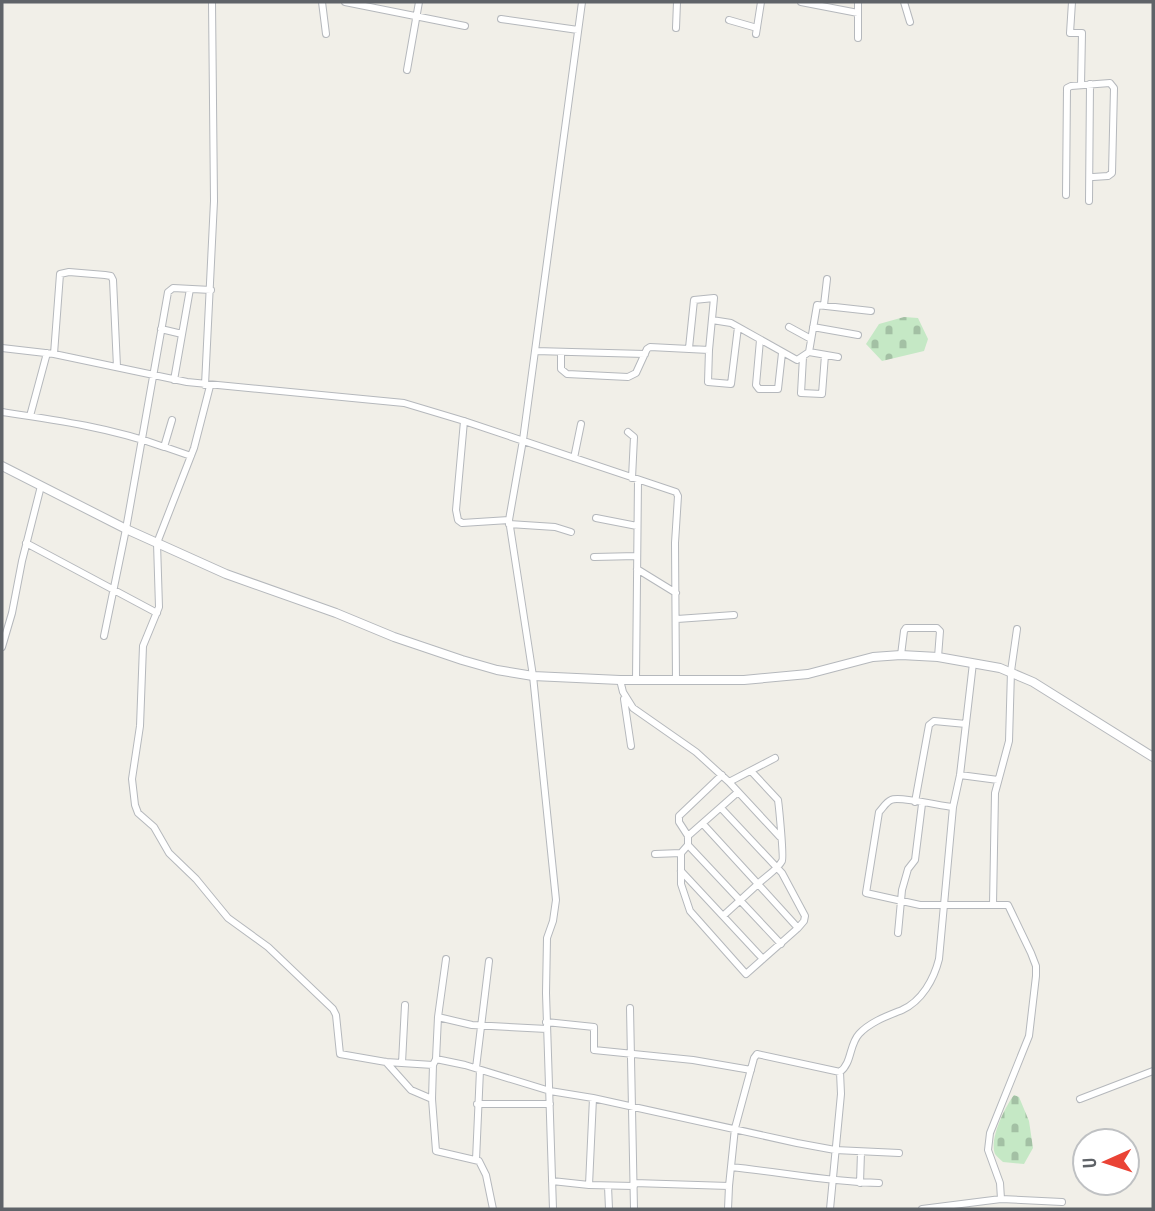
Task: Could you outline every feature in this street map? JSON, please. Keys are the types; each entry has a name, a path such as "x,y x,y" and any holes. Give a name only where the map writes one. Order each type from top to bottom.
{"street":[{"path":"212,2 214,201 208,385 191,456 157,543 159,603 143,646 140,726 132,779 138,814 154,827 169,853 196,878 228,918 268,947 334,1011 340,1054 386,1062 435,1062 478,1069 550,1091 835,1150 899,1153"},
{"path":"322,2 326,34"},
{"path":"345,2 465,26"},
{"path":"407,70 419,2"},
{"path":"553,1209 547,938 553,921 555,900 533,676 509,522 523,440 582,2"},
{"path":"676,28 677,2"},
{"path":"729,20 757,31 761,2"},
{"path":"802,2 858,13"},
{"path":"858,2 858,38"},
{"path":"904,2 910,22"},
{"path":"1072,2 1070,33 1083,33 1081,85"},
{"path":"501,19 578,30"},
{"path":"1066,195 1067,88 1110,83 1114,88 1112,173 1108,176 1093,177"},
{"path":"1089,201 1090,84"},
{"path":"30,416 50,354 60,274 69,272 111,276 117,367"},
{"path":"824,305 827,279"},
{"path":"174,380 190,289"},
{"path":"104,636 143,439 168,290 211,290"},
{"path":"689,348 694,300 714,298 708,382 732,384 738,327"},
{"path":"825,355 822,394 801,393 815,307 824,305 871,311"},
{"path":"712,320 738,327 795,360 806,354 838,357"},
{"path":"789,327 811,339"},
{"path":"813,327 858,335"},
{"path":"160,329 182,334"},
{"path":"760,340 756,386 759,389 778,389 782,353"},
{"path":"561,352 562,369 566,374 628,377 636,373 647,349 655,346 709,351"},
{"path":"2,348 50,354 208,385 404,403 678,493 675,543 676,681"},
{"path":"535,351 645,354"},
{"path":"2,412 143,439 191,456"},
{"path":"165,447 173,420"},
{"path":"464,421 456,510 458,520 462,523 509,522 555,527 571,532"},
{"path":"574,458 581,424"},
{"path":"628,432 634,437 637,526 636,680"},
{"path":"2,466 126,529 226,574 462,660 533,676 676,681 744,680 799,675 884,655 938,657 1012,671 1044,688 1153,757"},
{"path":"2,647 41,486"},
{"path":"596,518 637,526"},
{"path":"26,543 156,613"},
{"path":"594,557 637,556"},
{"path":"637,569 676,593"},
{"path":"677,619 734,615"},
{"path":"901,654 906,628 937,628 940,631 938,657"},
{"path":"993,905 998,780 1009,741 1017,629"},
{"path":"830,1209 841,1094 840,1072 847,1064 857,1036 882,1018 910,1005 934,978 939,959 953,807 960,775 973,663"},
{"path":"620,680 631,746"},
{"path":"623,692 633,708 696,752 722,775 780,837"},
{"path":"898,933 906,873 915,860 918,803 929,725 934,721 966,724"},
{"path":"729,782 775,758"},
{"path":"724,915 783,859 778,800 751,771"},
{"path":"721,808 786,878 805,916 798,928 749,973 744,973 690,911 681,884 681,853 688,845 688,836 677,819 722,775"},
{"path":"960,775 998,780"},
{"path":"688,836 738,792"},
{"path":"953,807 893,799 887,802 879,812 866,893 920,905 1010,907 1036,965 1029,1036 990,1133 988,1150 1000,1183 1001,1199"},
{"path":"703,824 798,928"},
{"path":"688,845 780,944"},
{"path":"655,854 681,853"},
{"path":"681,871 763,959"},
{"path":"446,960 438,1017 432,1099 437,1153 479,1161 486,1175 494,1209"},
{"path":"476,1160 478,1069 489,961"},
{"path":"402,1063 405,1004"},
{"path":"630,1008 634,1209"},
{"path":"438,1017 472,1025 594,1027 594,1050 693,1060 751,1070"},
{"path":"728,1209 735,1128 755,1055 760,1053 840,1072"},
{"path":"386,1062 411,1090 432,1099"},
{"path":"1080,1099 1153,1070"},
{"path":"589,1185 593,1098"},
{"path":"477,1104 551,1104"},
{"path":"860,1183 861,1152"},
{"path":"731,1167 832,1181 878,1183"},
{"path":"540,1189 552,1184 729,1186"},
{"path":"608,1186 610,1209"},
{"path":"922,1209 1001,1199 1062,1202"}],"green space":[{"path":"904,317 918,318 928,339 924,351 882,361 866,344 879,324"},
{"path":"1014,1095 1019,1097 1029,1121 1033,1148 1024,1164 1003,1162 995,1154 994,1148 999,1123"}]}
